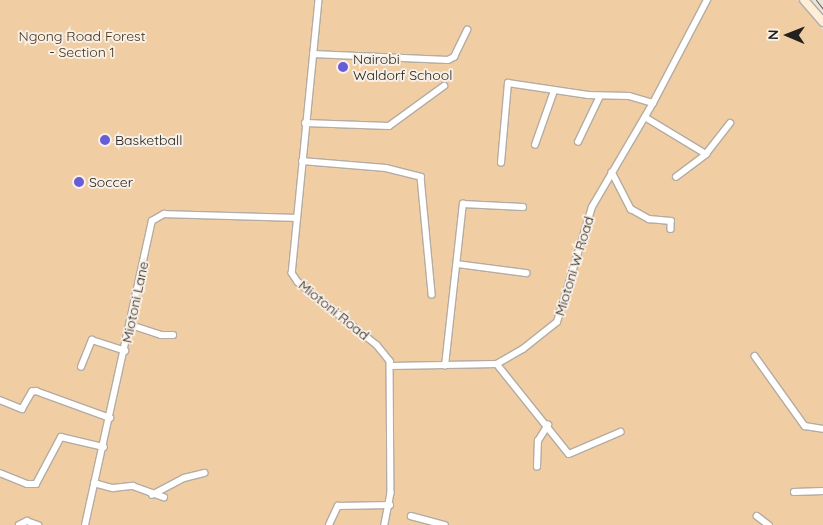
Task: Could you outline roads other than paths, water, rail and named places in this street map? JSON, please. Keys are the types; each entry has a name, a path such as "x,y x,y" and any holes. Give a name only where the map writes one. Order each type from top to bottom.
{"main road":[{"path":"804,0 823,22"}],"street":[{"name":"Miotoni Road","path":"319,0 305,123 292,270 295,278 377,345 387,356 391,366"},
{"name":"Miotoni W Road","path":"391,366 497,364 523,349 557,322 589,213 653,103 707,0"},
{"path":"313,54 448,60 454,57 467,30"},
{"path":"500,163 508,83 600,96 629,96 653,103"},
{"path":"305,123 389,126 444,86"},
{"path":"535,145 554,91"},
{"path":"578,142 600,96"},
{"path":"645,117 706,154"},
{"path":"676,177 706,154 730,123"},
{"path":"302,161 386,168 421,177 432,294"},
{"path":"612,172 631,209 649,218 671,221 671,229"},
{"path":"444,366 463,204 523,206"},
{"name":"Miotoni Lane","path":"85,525 155,217 164,214 296,218"},
{"path":"457,264 526,272"},
{"path":"131,325 161,335 173,335"},
{"path":"81,367 92,340 125,350"},
{"path":"756,356 805,426 823,429"},
{"path":"497,364 571,455 593,441 620,432"},
{"path":"386,525 390,504 391,366"},
{"path":"0,400 22,409 32,392 36,391 110,418"},
{"path":"536,467 538,441 548,425"},
{"path":"0,473 28,484 36,484 61,437 104,447"},
{"path":"152,495 184,478 204,473"},
{"path":"94,484 113,488 134,486 152,495 164,497"},
{"path":"794,492 823,491"},
{"path":"329,525 338,506 390,504"},
{"path":"411,516 445,525"},
{"path":"758,516 769,525"},
{"path":"19,525 27,521 38,525"}],"tram line":[{"path":"816,0 823,9"}],"place":[{"name":"Nairobi Waldorf School","path":"343,67"},
{"name":"Basketball","path":"105,140"},
{"name":"Soccer","path":"79,182"}],"park label":[{"name":"Ngong Road Forest - Section 1","path":"82,44"}]}
